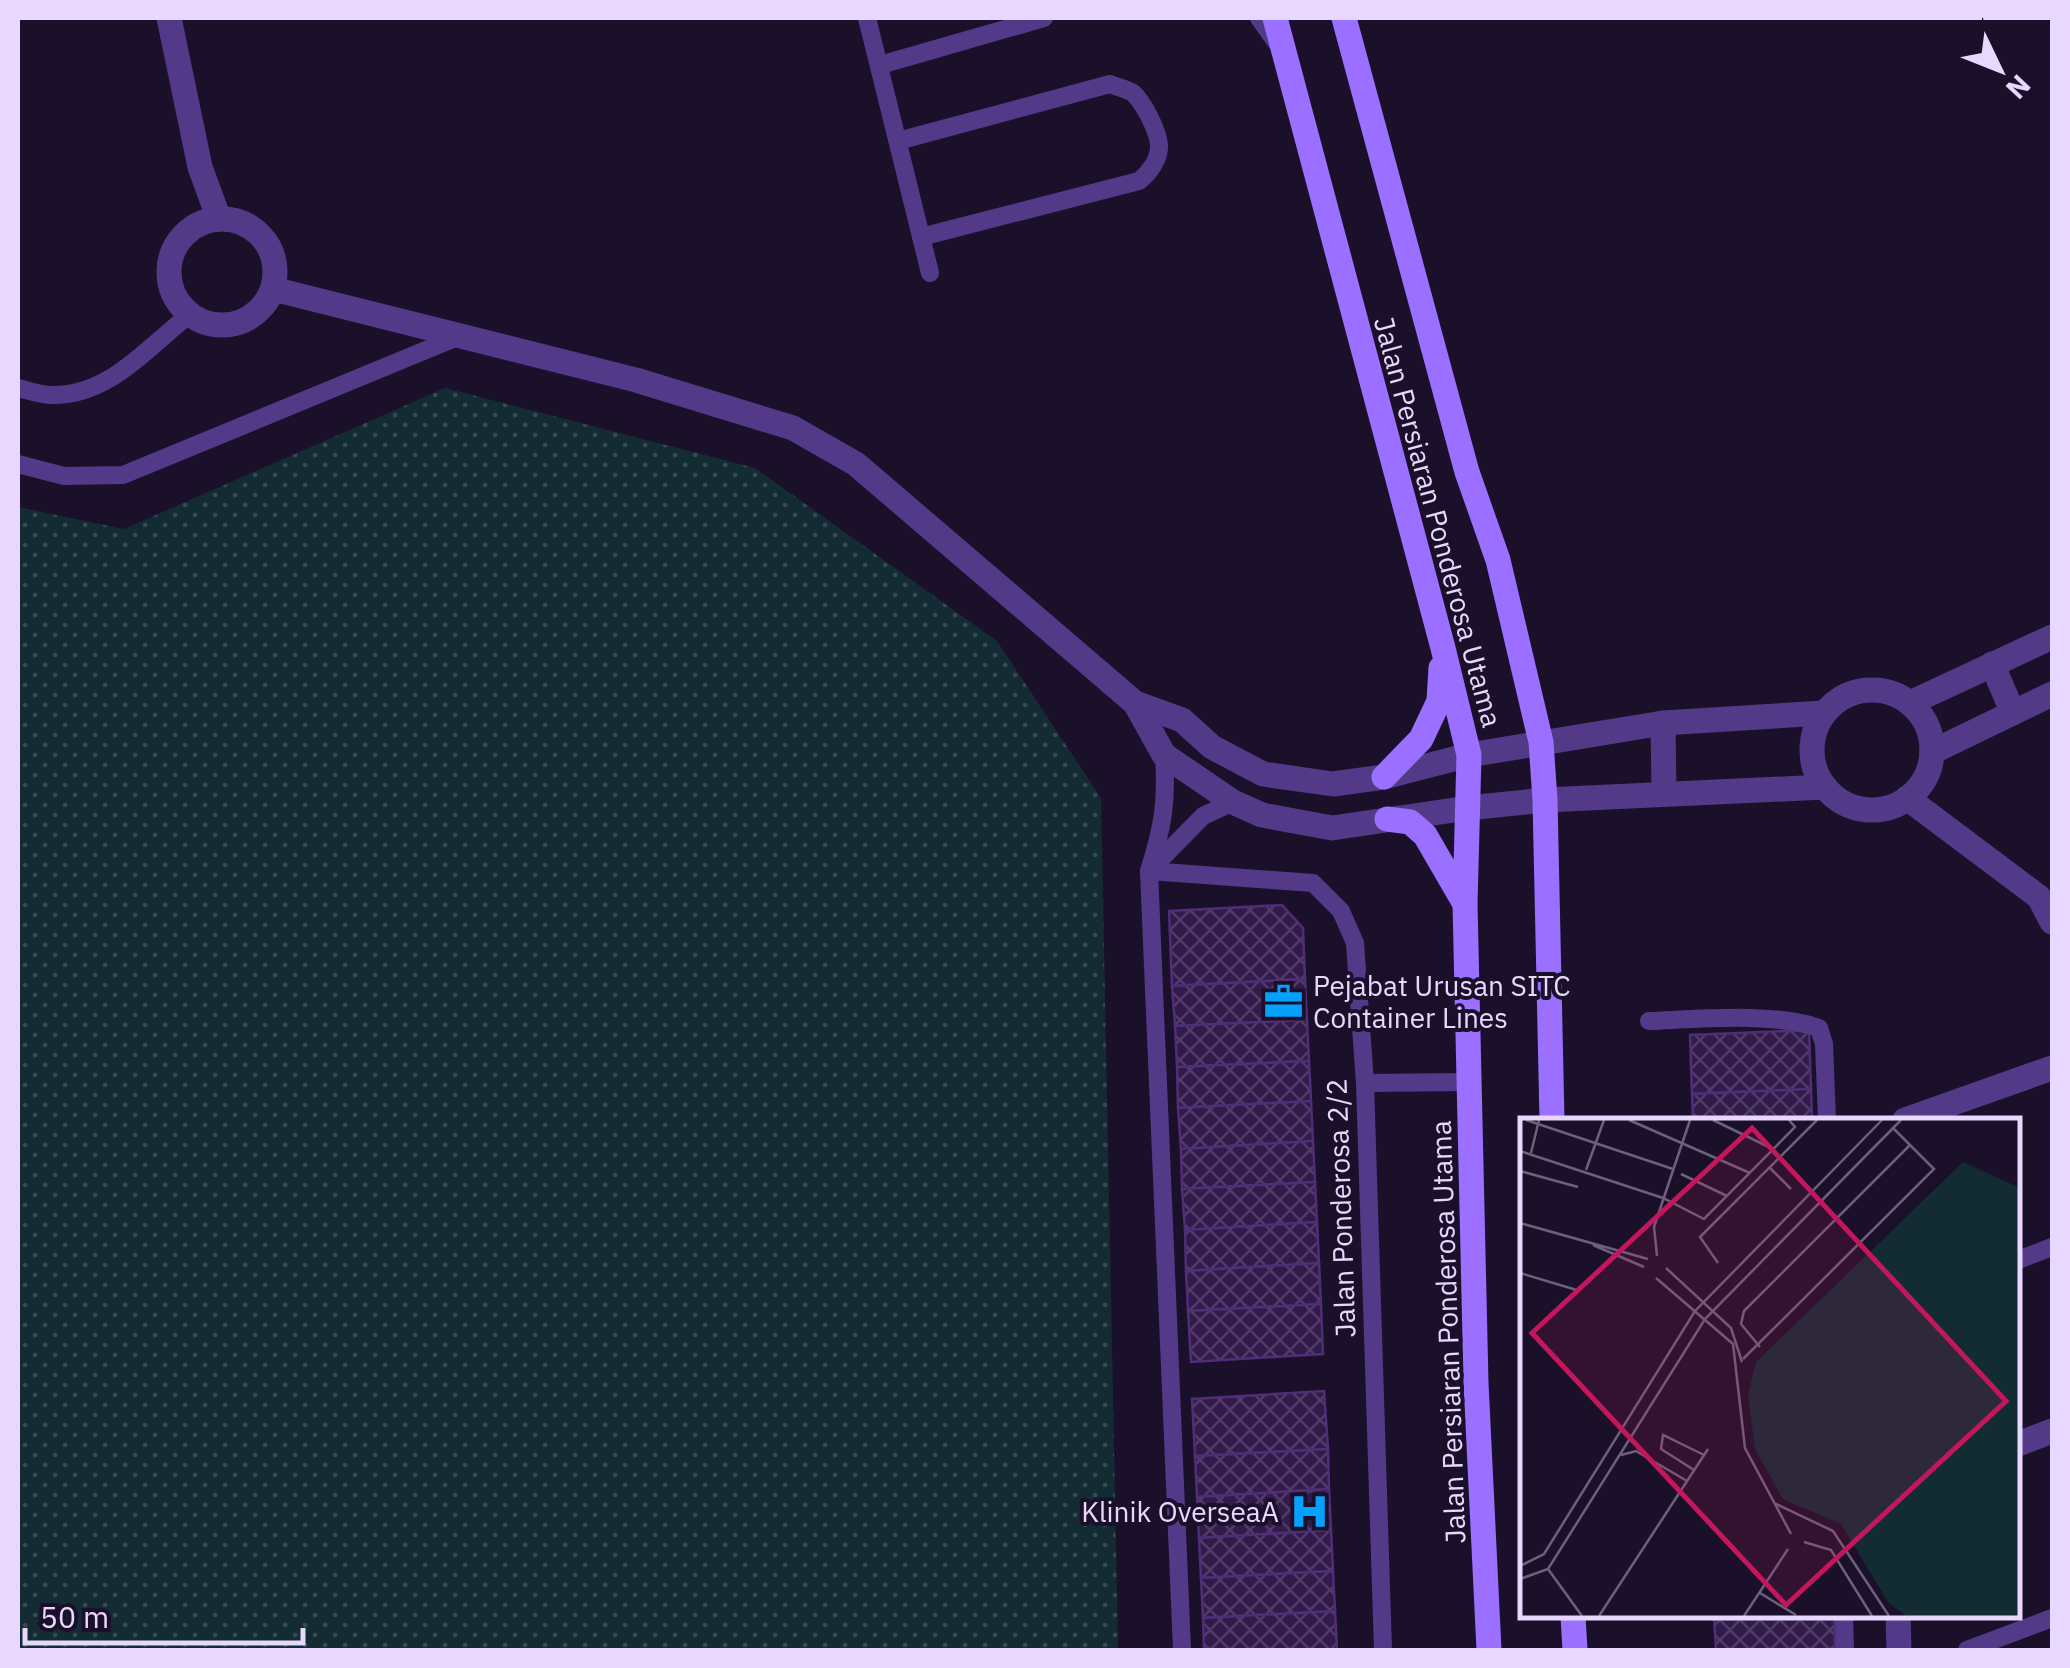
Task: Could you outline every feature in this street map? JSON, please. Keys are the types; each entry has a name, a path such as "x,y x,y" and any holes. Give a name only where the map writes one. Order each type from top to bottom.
{"main road":[{"name":"Jalan Persiaran Ponderosa Utama","path":"1275,18 1469,755 1466,904 1476,1383 1489,1650"},
{"name":"Jalan Persiaran Ponderosa Utama","path":"1344,18 1466,472 1498,560 1541,742 1552,1118"},
{"path":"1384,777 1422,739 1431,720 1438,701 1442,648"},
{"path":"1387,820 1410,822 1425,834 1466,904"},
{"path":"1573,1618 1575,1650"}],"street":[{"path":"169,18 200,167 219,219"},
{"path":"219,219 238,221 261,235 269,246 276,272 265,304 240,323 223,326 205,324 176,301 169,266 186,233 219,219"},
{"path":"273,289 636,380 793,428 856,464 1135,703 1182,720 1212,747 1262,774 1333,784 1384,777 1469,755 1664,723 1823,713"},
{"path":"1910,703 2052,637"},
{"path":"1992,664 2013,713"},
{"path":"1861,691 1896,694 1910,703 1927,725 1931,738 1929,770 1920,786 1891,807 1873,810 1838,799 1816,771 1813,754 1814,736 1823,713 1845,696 1861,691"},
{"path":"1932,752 2052,694"},
{"path":"1135,703 1164,756 1233,802 1262,815 1332,828 1544,800 1825,786"},
{"path":"1664,723 1664,794"},
{"path":"1907,798 2039,897 2052,922"},
{"path":"1911,1118 2052,1068"},
{"path":"2020,1443 2052,1431"},
{"path":"1898,1618 1900,1650"}],"lane":[{"path":"867,18 930,273"},
{"path":"880,65 1044,18"},
{"path":"1259,18 1285,55"},
{"path":"898,142 1110,84 1132,92 1148,112 1159,146 1154,164 1140,181 921,238"},
{"path":"18,388 54,396 90,390 122,371 189,314"},
{"path":"18,464 64,476 123,474 461,336"},
{"path":"1164,756 1162,829 1149,871 1182,1650"},
{"path":"1149,871 1203,816 1233,802"},
{"name":"Jalan Ponderosa 2/2","path":"1149,871 1313,883 1342,912 1355,943 1365,1083 1383,1650"},
{"path":"1649,1020 1801,1022 1819,1028 1824,1044 1827,1118"},
{"path":"1365,1083 1470,1082"},
{"path":"2020,1259 2052,1247"},
{"path":"1844,1618 1846,1650"},
{"path":"1967,1650 2052,1618"}],"shaded area":[{"path":"445,388 755,468 997,641 1101,798 1118,1650 18,1650 18,507 124,529"}],"building":[{"path":"1282,905 1303,928 1305,979 1172,986 1169,911"},
{"path":"1305,979 1307,1020 1175,1026 1172,986"},
{"path":"1307,1020 1309,1061 1177,1067 1175,1026"},
{"path":"1809,1030 1811,1089 1692,1094 1690,1035"},
{"path":"1309,1061 1311,1101 1178,1108 1177,1067"},
{"path":"1811,1089 1812,1118 1693,1118 1692,1094"},
{"path":"1311,1101 1313,1141 1181,1149 1178,1108"},
{"path":"1313,1141 1315,1182 1182,1189 1181,1149"},
{"path":"1315,1182 1317,1222 1185,1230 1182,1189"},
{"path":"1317,1222 1319,1263 1186,1271 1185,1230"},
{"path":"1319,1263 1321,1304 1188,1311 1186,1271"},
{"path":"1321,1304 1323,1354 1191,1362 1188,1311"},
{"path":"1324,1391 1328,1449 1195,1456 1192,1399"},
{"path":"1328,1449 1329,1489 1197,1497 1195,1456"},
{"path":"1329,1489 1331,1530 1199,1538 1197,1497"},
{"path":"1331,1530 1333,1571 1201,1578 1199,1538"},
{"path":"1333,1571 1335,1611 1203,1618 1201,1578"},
{"path":"1335,1611 1337,1650 1204,1650 1203,1618"},
{"path":"1714,1618 1834,1618 1835,1650 1716,1650"}],"place":[{"name":"Pejabat Urusan SITC Container Lines","path":"1283,1002"},
{"name":"Klinik OverseaA","path":"1309,1512"}]}
